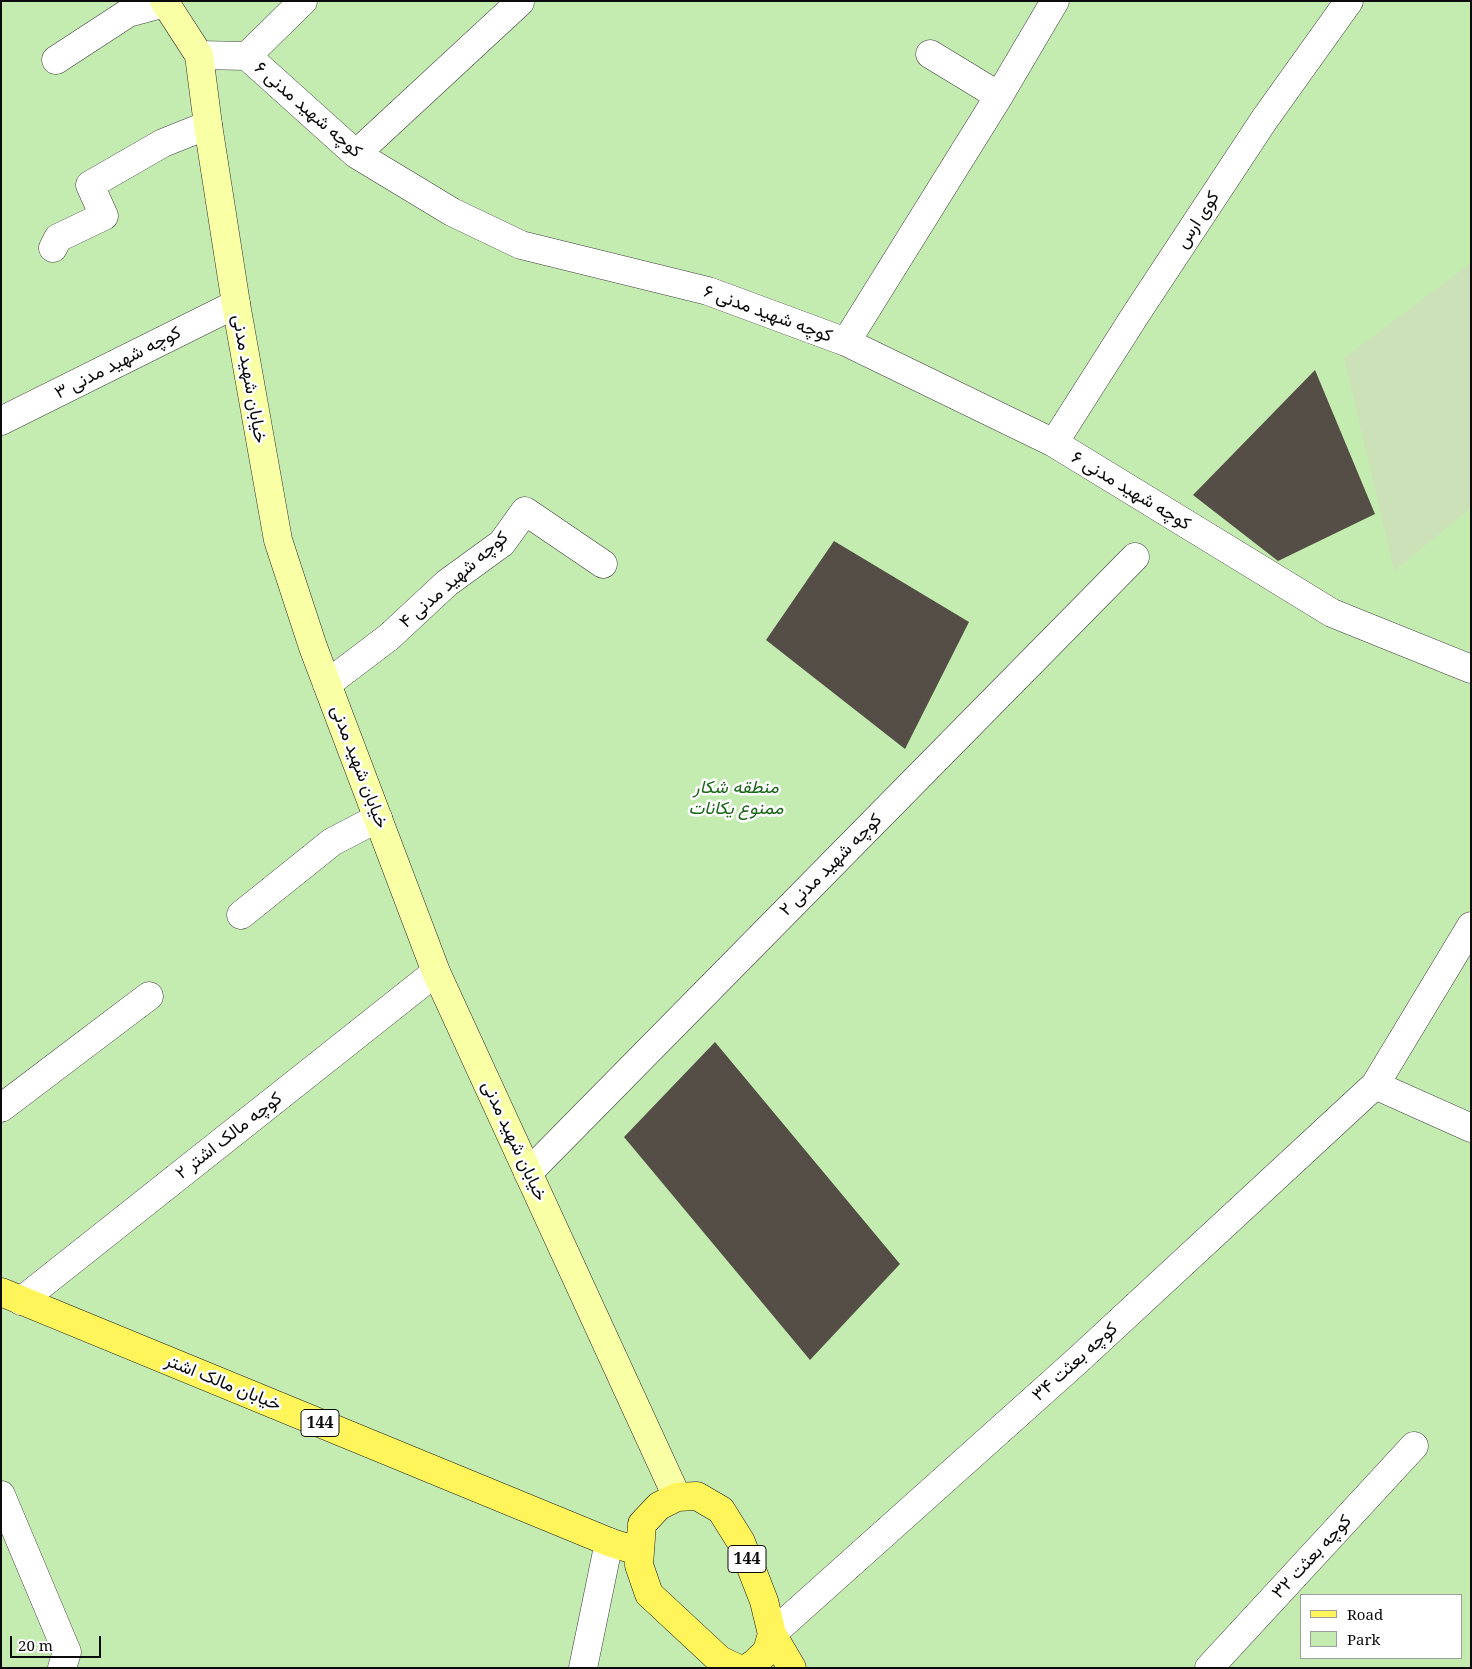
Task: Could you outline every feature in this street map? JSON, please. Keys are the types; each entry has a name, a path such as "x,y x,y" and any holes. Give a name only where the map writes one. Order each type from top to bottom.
{"main road":[{"name":"خیابان شهید مدنی","path":"165,2 198,55 236,304 278,540 313,647 436,972 677,1497"},
{"name":"خیابان مالک اشتر","path":"11,1296 608,1542 640,1552"},
{"name":"144","path":"677,1497 697,1496 720,1510 741,1542 764,1601 772,1634 792,1668"},
{"path":"677,1497 659,1506 642,1524 639,1564 649,1594 720,1660 737,1668"},
{"path":"691,1634 717,1668"},
{"path":"747,1668 755,1664 766,1651 772,1634"}],"street":[{"path":"247,56 302,1"},
{"path":"846,342 999,96 1055,1"},
{"name":"کوی ارس","path":"1054,443 1136,314 1259,128 1348,1"},
{"path":"56,60 128,13 165,2"},
{"path":"356,154 520,2"},
{"path":"930,54 999,96"},
{"name":"کوچه شهید مدنی ۶","path":"198,55 247,56 356,154 452,212 521,245 708,291 846,342 1054,443 1332,613 1471,669"},
{"path":"53,248 58,238 104,216 90,185 164,143 208,124"},
{"name":"کوچه شهید مدنی ۳","path":"1,421 236,304"},
{"name":"کوچه شهید مدنی ۴","path":"327,684 389,637 447,583 502,544 525,511 603,564"},
{"name":"کوچه شهید مدنی ۲","path":"528,1173 1135,557"},
{"path":"241,915 332,842 378,818"},
{"name":"کوچه بعثت ۳۴","path":"772,1634 1078,1360 1375,1085 1471,926"},
{"name":"کوچه مالک اشتر ۲","path":"11,1296 436,972"},
{"path":"1,1108 149,996"},
{"path":"1375,1085 1471,1128"},
{"name":"کوچه بعثت ۳۲","path":"1209,1668 1414,1446"},
{"path":"1,1495 66,1652 65,1666"},
{"path":"583,1668 608,1542"}],"green space":[{"name":"منطقه شکار ممنوع یکانات","path":"1,1 1471,1 1471,1668 1,1668"},
{"path":"1471,263 1471,508 1394,571 1344,358"}],"building":[{"path":"1315,370 1375,514 1278,561 1193,495"},
{"path":"834,541 969,622 905,749 766,640"},
{"path":"715,1042 900,1264 810,1360 624,1137"}]}
